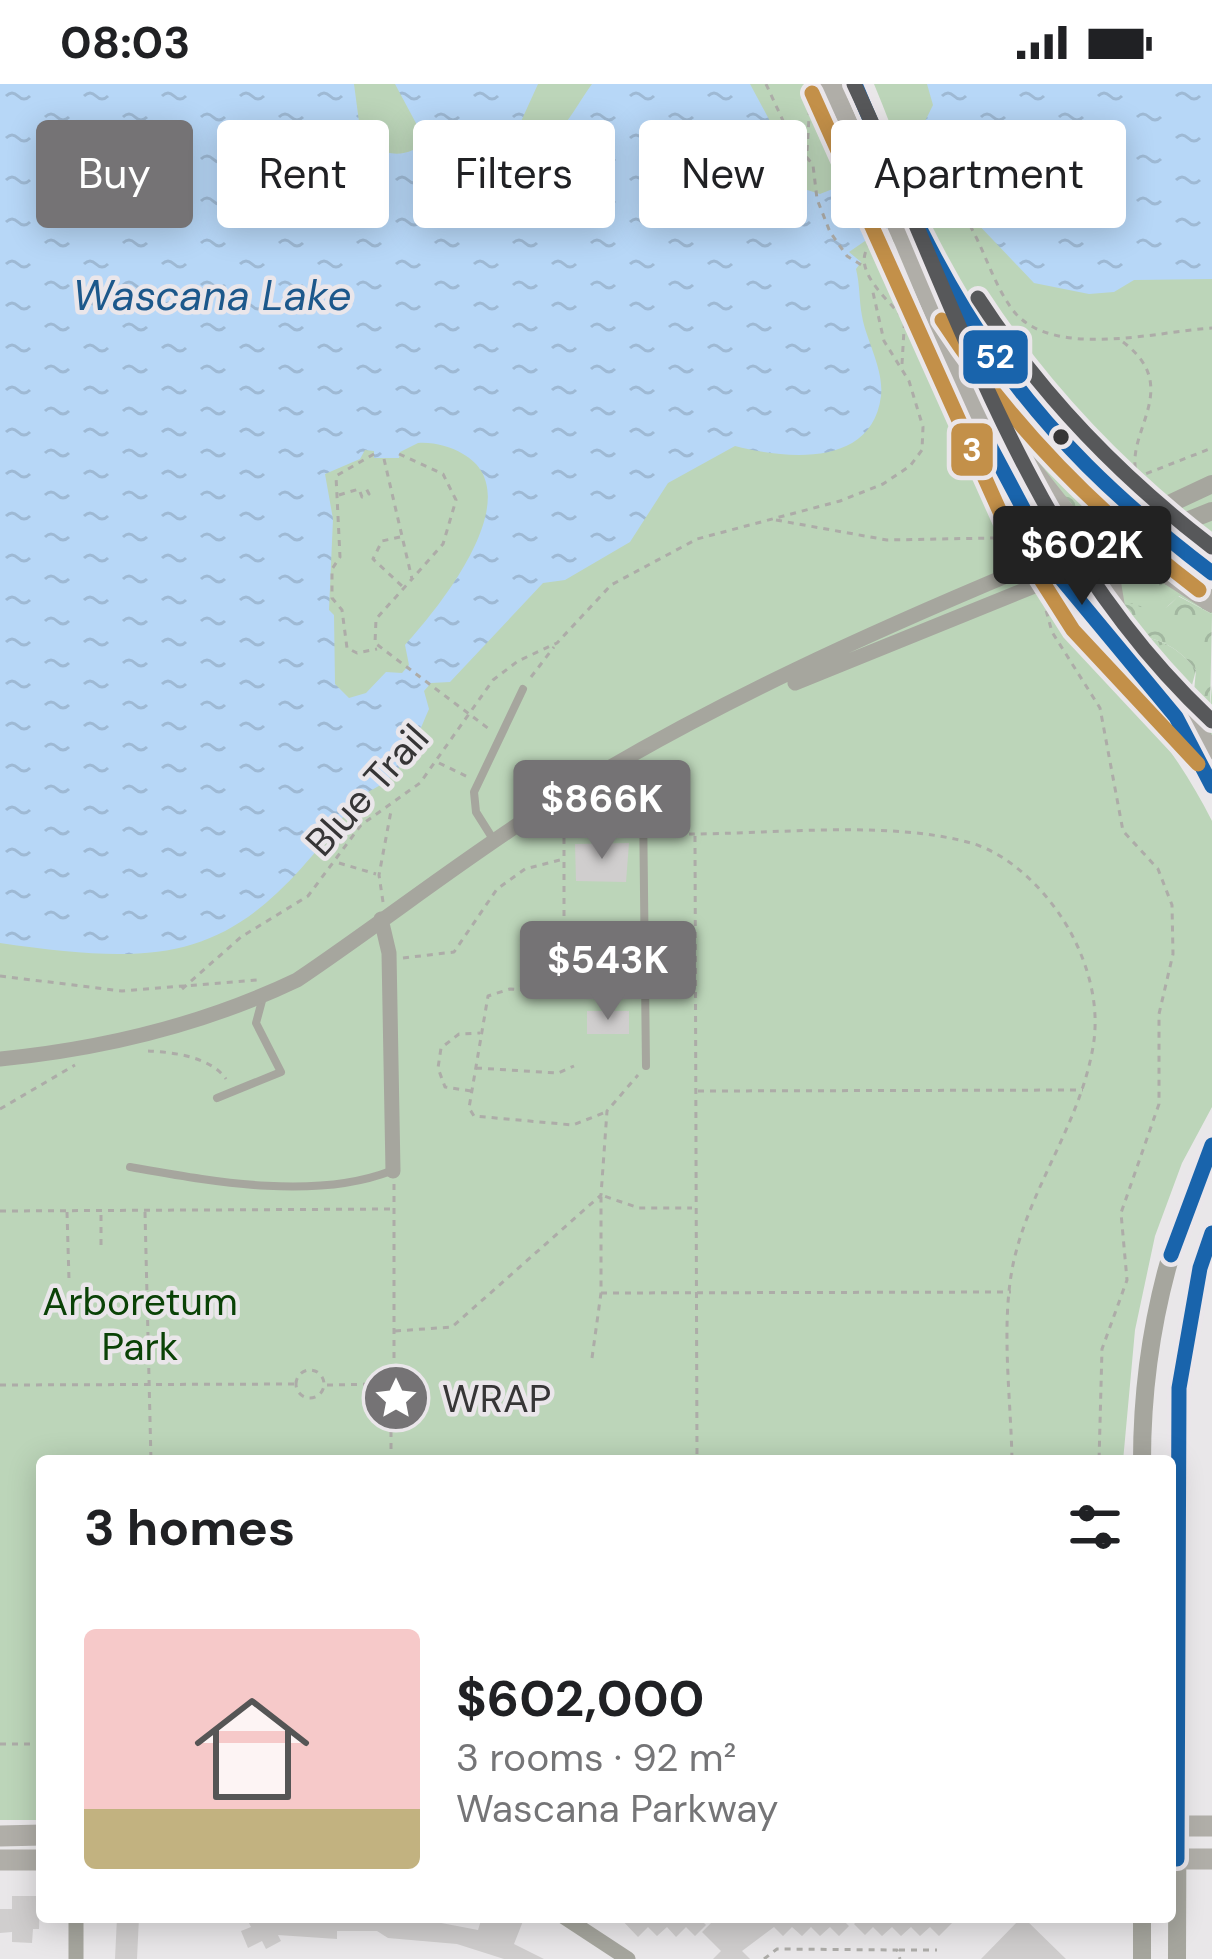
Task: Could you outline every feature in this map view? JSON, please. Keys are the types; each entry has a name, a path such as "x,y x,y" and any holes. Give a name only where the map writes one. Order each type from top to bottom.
{"main road":[{"path":"832,84 854,120"},
{"path":"855,84 866,120"},
{"path":"899,228 949,373 1054,567 1176,717 1212,749"},
{"path":"901,234 979,339 1101,482 1157,533 1212,573"},
{"path":"949,373 1028,471 1105,543 1148,559 1212,602"},
{"path":"1101,482 1111,516 1105,543 1110,598 1130,662"},
{"path":"1054,567 1105,543 1138,517"},
{"path":"1105,543 1157,533"},
{"path":"1176,1826 1212,1826"},
{"path":"0,1835 36,1835"},
{"path":"1176,1859 1212,1859"},
{"path":"0,1860 36,1860"}],"street":[{"path":"1138,517 1212,484"},
{"path":"1157,533 1212,511"},
{"path":"0,1059 148,1032 266,995 616,766 730,706 897,646 1054,567"},
{"path":"1176,717 1212,786"},
{"path":"384,917 389,960 392,1171"},
{"path":"1142,1455 1145,1394 1162,1284 1212,1145"},
{"path":"1176,1651 1179,1388 1199,1268 1212,1233"},
{"path":"76,1923 76,1959"},
{"path":"573,1923 628,1959"},
{"path":"1142,1923 1142,1959"},
{"path":"1176,1923 1177,1959"}],"lane":[{"path":"495,842 476,812 478,782 523,689"},
{"path":"616,766 643,803 646,1066"},
{"path":"217,1098 281,1072 256,1024 266,995"},
{"path":"130,1167 195,1178 317,1184 364,1181 392,1171"}],"path":[{"path":"766,84 783,120"},
{"path":"807,138 811,84"},
{"path":"774,520 884,484 916,459 923,428 902,366 884,341 862,266 830,232 807,156"},
{"path":"970,228 1008,303 1028,325 1121,341 1212,328"},
{"path":"862,266 866,248 901,234"},
{"path":"902,366 907,279 917,271"},
{"path":"872,288 949,373"},
{"path":"1121,341 1141,358 1151,384 1148,419 1134,455 1135,478 1146,492"},
{"path":"1126,484 1212,448"},
{"path":"374,454 336,476 340,557 332,569 332,598 342,610 343,643 357,653 379,649 465,715 501,736"},
{"path":"379,649 376,619 443,544 456,500 443,474 399,454"},
{"path":"384,459 412,579"},
{"path":"337,495 361,488"},
{"name":"Blue Trail","path":"182,989 241,937 308,896 338,863 361,824 391,807 438,762 465,715 507,668 557,644 611,585 652,559 697,539 774,520 887,540 993,538 1019,550"},
{"path":"402,537 382,541 373,559 403,587"},
{"path":"1042,597 1052,632 1100,709 1123,831 1166,880 1172,905 1174,954 1159,1014 1159,1104 1121,1213 1127,1280 1102,1349 1100,1455"},
{"path":"523,689 557,644"},
{"path":"438,762 478,782"},
{"path":"564,796 564,932"},
{"path":"384,917 380,875 391,807"},
{"path":"697,1455 692,834 916,833 975,844 1023,872 1059,911 1084,958 1094,1001 1094,1042 1083,1090 1027,1222 1011,1292 1012,1455"},
{"path":"389,960 454,952 497,889 525,868 564,859"},
{"path":"338,863 380,875"},
{"path":"0,976 122,991 261,980 266,995"},
{"path":"574,994 510,989 488,996 469,1108 475,1117 573,1125 608,1111 646,1066"},
{"path":"472,1091 445,1087 437,1068 441,1048 459,1034 482,1033"},
{"path":"139,1050 197,1060 222,1071 232,1091"},
{"path":"0,1109 88,1059"},
{"path":"476,1068 559,1073 574,1066"},
{"path":"696,1091 1083,1090"},
{"path":"592,1358 601,1293 601,1195 608,1111"},
{"path":"392,1171 394,1382"},
{"path":"601,1195 639,1208 696,1208"},
{"path":"394,1330 452,1327 601,1195"},
{"path":"67,1210 69,1280"},
{"path":"101,1210 101,1245"},
{"path":"145,1210 151,1455"},
{"path":"0,1211 395,1210"},
{"path":"601,1293 1011,1292"},
{"path":"296,1384 308,1370 318,1372 325,1385"},
{"path":"0,1384 296,1384 310,1399 325,1385 394,1382 407,1389 411,1403 405,1416 391,1422 377,1416 371,1403 380,1384"},
{"path":"391,1422 391,1455"},
{"path":"0,1744 36,1744"},
{"path":"764,1959 777,1949 937,1950"},
{"path":"897,1950 900,1959"}],"green space":[{"name":"Arboretum Park","path":"0,84 816,84 832,120 831,228 877,228 958,426 1014,536 1062,608 1142,711 1212,821 1212,1107 1182,1163 1155,1236 1135,1330 1124,1455 36,1455 36,1820 0,1820"},
{"path":"874,84 1212,84 1212,542 1140,487 1039,389 981,317 931,228 1126,228 1126,120 888,120"},
{"path":"985,370 1090,495 1086,509 1075,512 1003,426 982,389 979,373"},
{"path":"1122,560 1138,560 1212,609 1212,614 1179,596 1136,635 1162,642 1184,656 1196,670 1192,685 1210,709 1212,685 1212,738 1127,639 1115,611"},
{"path":"1178,596 1212,614 1210,709 1204,715 1193,702 1196,670 1170,646 1136,635 1124,618 1124,601 1159,610"}],"water":[{"name":"Wascana Lake","path":"0,84 354,84 359,120 217,120 217,228 389,228 389,153 413,150 413,228 615,228 615,120 567,120 592,84 750,84 769,120 639,120 639,228 807,228 807,190 820,194 831,190 831,228 888,228 849,252 861,262 856,269 862,316 881,386 874,419 862,436 844,447 801,455 735,446 668,483 630,542 565,580 543,583 450,682 431,683 424,691 429,709 402,764 356,801 276,894 240,922 203,941 163,951 63,951 0,943","holes":["418,443 463,454 482,472 488,495 484,522 456,579 405,645 409,665 402,673 386,672 366,693 349,698 335,684 334,615 329,610 333,519 325,474 360,459 365,450 374,451 374,458 399,458 400,452"]},
{"name":"Wascana Lake","path":"395,84 538,84 522,120 414,120"},
{"name":"Wascana Lake","path":"927,84 1212,84 1212,279 1134,280 1114,292 1089,294 1034,283 982,228 1126,228 1126,120 926,120 933,105"}],"building":[{"path":"629,843 626,882 576,881 575,844"},
{"path":"587,1011 629,1011 629,1034 587,1034"},
{"path":"12,1896 36,1896 39,1929 33,1929 32,1943 12,1942 12,1932 0,1933 0,1909 12,1909"},
{"path":"117,1923 139,1923 137,1959 115,1959"},
{"path":"249,1923 441,1923 478,1930 480,1923 522,1923 514,1944 544,1959 504,1959 457,1944 388,1938 377,1931 337,1931 337,1939 278,1935 281,1941 266,1949 262,1941 248,1948 241,1931 251,1927"},
{"path":"625,1923 706,1925 695,1936 686,1927 676,1937 667,1927 657,1936 648,1927 638,1937"},
{"path":"711,1923 849,1926 839,1936 830,1927 820,1936 811,1927 802,1936 792,1927 783,1936 774,1927 742,1951 750,1959 713,1959 721,1951 702,1932"},
{"path":"952,1923 939,1936 930,1927 920,1936 911,1927 901,1936 892,1927 882,1936 873,1927 865,1935 854,1924"},
{"path":"1017,1923 1029,1923 1066,1959 981,1959"}],"transit line":[{"path":"854,84 964,338 1044,502 1092,579 1147,653 1212,721"},
{"name":"52","path":"855,84 922,233 995,356 1087,465 1212,573"},
{"name":"3","path":"812,93 1005,523 1073,630 1198,764"},
{"path":"978,298 1028,368 1084,432 1145,492 1212,547"},
{"name":"3","path":"942,320 997,396 1059,466 1199,590"},
{"name":"52","path":"990,446 1059,576 1176,717 1212,786"},
{"name":"52","path":"1171,1255 1212,1145"},
{"name":"52","path":"1176,1859 1179,1388 1200,1268 1212,1233"}],"place":[{"name":"WRAP","path":"396,1398"}]}
